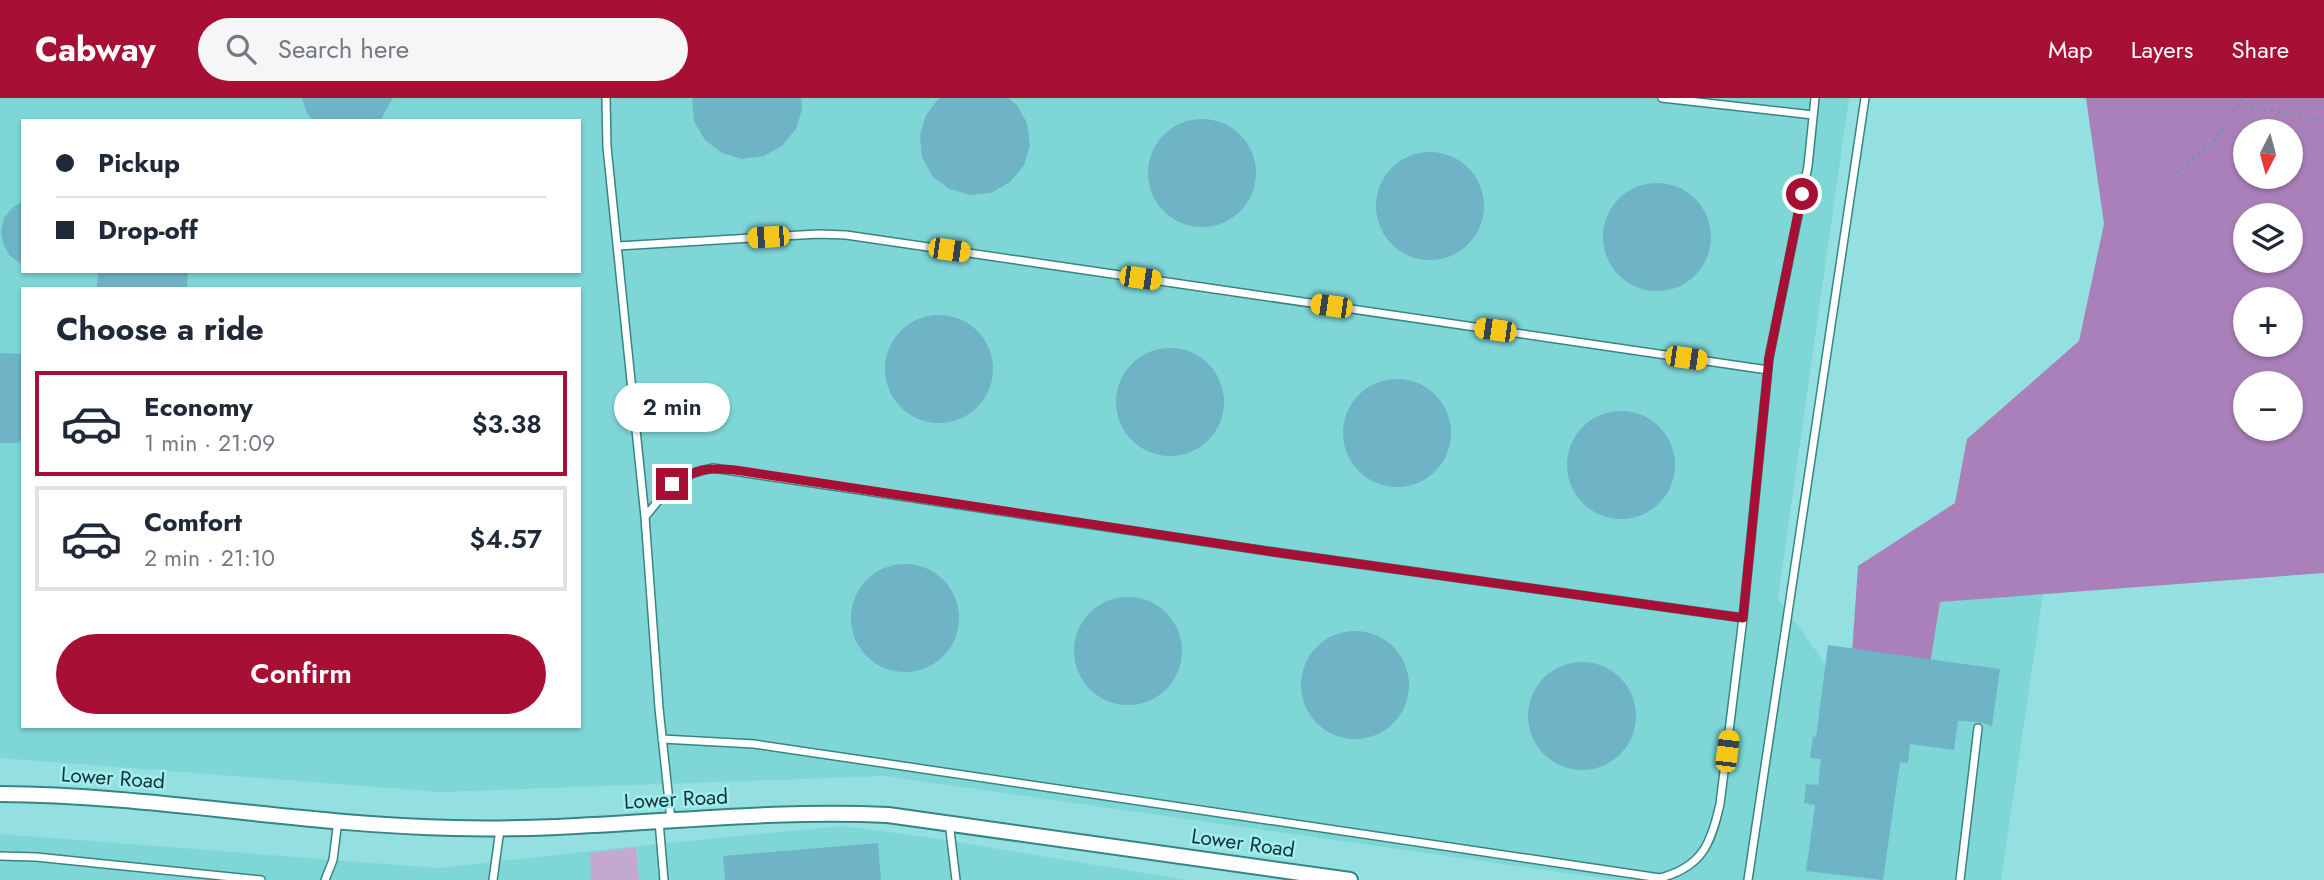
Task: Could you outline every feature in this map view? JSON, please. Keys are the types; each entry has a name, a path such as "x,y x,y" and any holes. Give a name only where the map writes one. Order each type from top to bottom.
{"street":[{"name":"Lower Road","path":"0,794 108,797 441,828 500,829 823,812 888,815 948,821 1350,880"}],"lane":[{"path":"606,98 607,147 645,517 662,738 664,880"},
{"path":"1662,98 1813,115"},
{"path":"662,738 754,744 1660,877 1681,872 1700,855 1714,832 1720,804 1743,618 1768,370 1808,166 1815,98"},
{"path":"1748,880 1865,98"},
{"path":"618,246 818,234 846,235 1768,370"},
{"path":"645,517 672,484 691,472 713,468 1260,550 1743,618"},
{"path":"1959,880 1978,728"},
{"path":"325,880 333,860 338,820"},
{"path":"948,821 956,880"},
{"path":"493,880 500,829"},
{"path":"0,856 36,857 261,880"}],"path":[{"path":"2176,172 2212,144 2242,100 2252,108 2298,114 2324,122"}],"shaded area":[{"path":"0,98 1849,98 1778,598 1849,697 1923,706 1939,602 2043,594 2001,880 1616,880 884,776 441,792 0,758"},
{"path":"2086,98 2324,98 2324,573 1940,602 1923,707 1849,697 1858,566 1955,503 1967,439 2079,341 2104,224"},
{"path":"841,826 920,836 1186,880 639,880 636,847 591,853 591,880 0,880 0,834 438,868 638,846"},
{"path":"636,847 639,880 591,880 590,853"}],"building":[{"path":"302,98 393,98 381,119 312,119"},
{"path":"692,98 801,98 802,109 796,129 782,146 764,156 742,159 722,153 705,140 694,121"},
{"path":"939,98 1008,98 1017,105 1027,123 1030,145 1024,165 1010,182 991,193 970,195 949,189 932,176 922,157 920,135 926,115"},
{"path":"1202,119 1223,123 1240,135 1252,152 1256,173 1252,194 1240,211 1223,223 1202,227 1181,223 1164,211 1152,194 1148,173 1152,152 1164,135 1181,123"},
{"path":"1430,152 1451,156 1468,168 1480,185 1484,206 1480,227 1468,244 1451,256 1430,260 1409,256 1392,244 1380,227 1376,206 1380,185 1392,168 1409,156"},
{"path":"1657,183 1678,187 1695,199 1707,216 1711,237 1707,258 1695,275 1678,287 1657,291 1636,287 1619,275 1607,258 1603,237 1607,216 1619,199 1636,187"},
{"path":"21,202 21,264 10,256 3,244 1,231 4,218"},
{"path":"98,273 188,273 187,287 97,287"},
{"path":"939,315 960,319 977,331 989,348 993,369 989,390 977,407 960,419 939,423 918,419 901,407 889,390 885,369 889,348 901,331 918,319"},
{"path":"1170,348 1191,352 1208,364 1220,381 1224,402 1220,423 1208,440 1191,452 1170,456 1149,452 1132,440 1120,423 1116,402 1120,381 1132,364 1149,352"},
{"path":"0,353 21,354 21,442 0,443"},
{"path":"1397,379 1418,383 1435,395 1447,412 1451,433 1447,454 1435,471 1418,483 1397,487 1376,483 1359,471 1347,454 1343,433 1347,412 1359,395 1376,383"},
{"path":"1621,411 1642,415 1659,427 1671,444 1675,465 1671,486 1659,503 1642,515 1621,519 1600,515 1583,503 1571,486 1567,465 1571,444 1583,427 1600,415"},
{"path":"905,564 926,568 943,580 955,597 959,618 955,639 943,656 926,668 905,672 884,668 867,656 855,639 851,618 855,597 867,580 884,568"},
{"path":"1128,597 1149,601 1166,613 1178,630 1182,651 1178,672 1166,689 1149,701 1128,705 1107,701 1090,689 1078,672 1074,651 1078,630 1090,613 1107,601"},
{"path":"1355,631 1376,635 1393,647 1405,664 1409,685 1405,706 1393,723 1376,735 1355,739 1334,735 1317,723 1305,706 1301,685 1305,664 1317,647 1334,635"},
{"path":"1828,645 2000,669 1992,726 1958,721 1954,750 1910,744 1908,763 1900,762 1883,880 1806,871 1815,805 1804,803 1806,784 1818,785 1821,759 1810,758 1813,736 1816,737"},
{"path":"1582,662 1603,666 1620,678 1632,695 1636,716 1632,737 1620,754 1603,766 1582,770 1561,766 1544,754 1532,737 1528,716 1532,695 1544,678 1561,666"},
{"path":"878,843 881,880 725,880 723,856"}],"route":[{"path":"672,484 691,472 713,468 735,470 1274,552 1743,618 1769,358 1802,194"}]}
